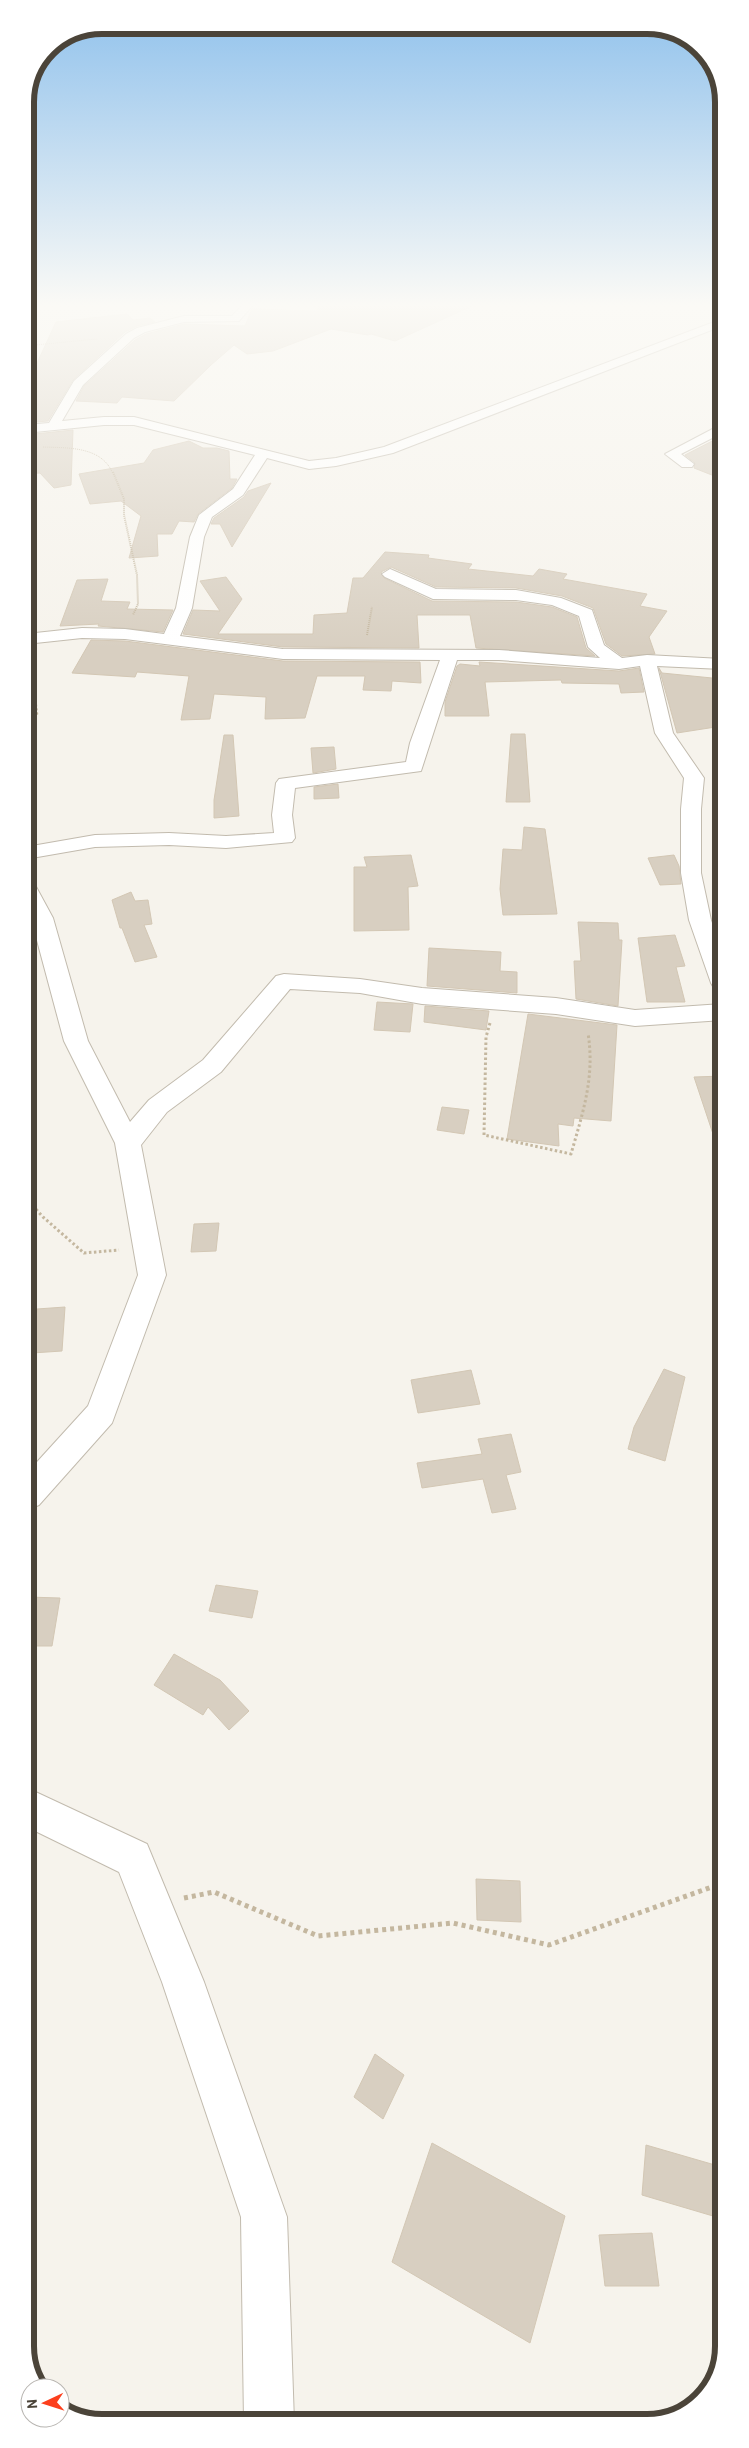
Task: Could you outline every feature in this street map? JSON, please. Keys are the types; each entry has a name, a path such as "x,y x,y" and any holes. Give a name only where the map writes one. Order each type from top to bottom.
{"street":[{"path":"49,426 53,420"},
{"path":"34,428 104,421 134,421 264,452 309,465 336,462 388,450 466,420"},
{"path":"687,464 672,454 715,432"},
{"path":"170,639 184,608 197,538 206,515 238,492 250,477 264,452"},
{"path":"390,574 433,594 500,594 556,601 586,613 596,647 619,664"},
{"path":"34,638 82,633 125,634 284,654 499,655 564,662 619,664 647,660 715,664"},
{"path":"34,852 95,841 169,839 226,842 285,838 282,815 286,783 414,767 418,743 450,655"},
{"path":"647,660 664,733 694,778 691,809 691,873 700,920 715,963"},
{"path":"34,903 42,918 76,1041 128,1143 152,1275 101,1414 34,1487"},
{"path":"128,1143 158,1106 212,1066 284,981 360,986 422,996 584,1010 635,1018 715,1012"},
{"path":"34,1811 132,1858 183,1982 264,2217 269,2414"}],"path":[{"path":"49,426 42,449 84,449 98,456 111,468 124,499 124,515 137,575 138,604 125,634"},
{"path":"369,653 367,634 372,607"},
{"path":"34,692 37,714 34,717"},
{"path":"496,1001 486,1037 484,1135 571,1154 586,1100 592,1057 584,1010"},
{"path":"34,1206 84,1253 147,1247"},
{"path":"152,1904 214,1892 318,1936 453,1923 549,1945 715,1886"}],"building":[{"path":"34,420 48,421 34,422"},
{"path":"73,430 71,485 54,488 40,473 34,473 34,434"},
{"path":"715,440 715,476 694,468 695,463 685,455"},
{"path":"189,441 203,448 217,448 229,451 230,479 237,479 232,488 198,514 194,522 179,521 172,534 157,534 158,556 129,558 141,516 121,501 90,504 79,474 144,463 153,450"},
{"path":"271,483 232,547 220,524 211,524 214,518 244,497 248,491"},
{"path":"385,552 429,555 428,558 472,564 468,569 533,576 539,569 567,574 563,579 647,594 640,606 667,611 649,637 655,654 622,656 606,644 593,608 562,596 516,588 436,587 391,567 381,572 384,578 432,601 516,602 552,607 577,617 586,648 595,656 476,648 470,615 417,615 419,648 283,647 183,634 193,610 220,611 200,581 226,577 242,599 218,634 313,634 314,615 347,613 353,578 363,578"},
{"path":"108,579 101,601 130,602 127,609 173,610 163,632 98,626 99,624 60,626 77,580"},
{"path":"91,640 125,641 283,661 420,662 421,683 392,681 391,691 363,690 365,676 317,676 305,718 265,719 266,697 214,694 210,719 181,720 189,676 137,672 135,677 72,673"},
{"path":"479,662 619,671 639,668 644,692 621,693 619,684 562,683 561,680 485,682 489,716 445,716 445,702 457,666 460,664 480,666"},
{"path":"659,668 662,673 715,678 715,727 677,733"},
{"path":"511,734 525,734 530,802 506,802"},
{"path":"224,735 233,735 239,816 214,818 214,800"},
{"path":"334,747 336,769 313,773 311,748"},
{"path":"338,784 339,798 314,799 314,787"},
{"path":"524,827 545,829 557,914 503,915 500,889 503,849 522,850"},
{"path":"411,855 418,886 408,887 409,930 354,931 354,867 367,867 364,857"},
{"path":"674,855 679,866 681,884 660,885 648,858"},
{"path":"131,892 135,901 148,900 152,924 144,925 157,957 135,962 122,928 120,928 112,900"},
{"path":"578,922 618,923 619,940 622,940 618,1006 576,999 574,961 581,961"},
{"path":"675,935 685,966 676,967 685,1002 647,1002 638,938"},
{"path":"429,948 501,952 500,971 517,972 517,993 427,986"},
{"path":"377,1002 413,1004 410,1032 374,1030"},
{"path":"425,1006 489,1011 486,1030 424,1022"},
{"path":"528,1014 617,1025 611,1121 574,1118 573,1126 558,1124 559,1146 507,1139"},
{"path":"715,1076 715,1140 694,1077"},
{"path":"442,1107 469,1110 464,1134 437,1130"},
{"path":"219,1223 216,1251 191,1252 194,1224"},
{"path":"65,1307 62,1351 34,1353 37,1309"},
{"path":"664,1369 685,1377 665,1461 628,1449 634,1427"},
{"path":"471,1370 480,1404 418,1413 411,1380"},
{"path":"511,1434 521,1472 506,1475 516,1509 492,1513 483,1479 422,1488 417,1463 482,1454 478,1439"},
{"path":"216,1585 258,1591 252,1618 209,1611"},
{"path":"34,1597 60,1598 52,1646 34,1646"},
{"path":"174,1654 220,1680 249,1711 229,1730 208,1707 203,1715 154,1685"},
{"path":"476,1879 520,1881 521,1922 477,1920"},
{"path":"375,2054 404,2075 383,2119 354,2097"},
{"path":"432,2143 565,2216 530,2343 392,2262"},
{"path":"646,2145 715,2165 713,2216 642,2195"},
{"path":"652,2233 659,2286 605,2286 599,2235"}]}
